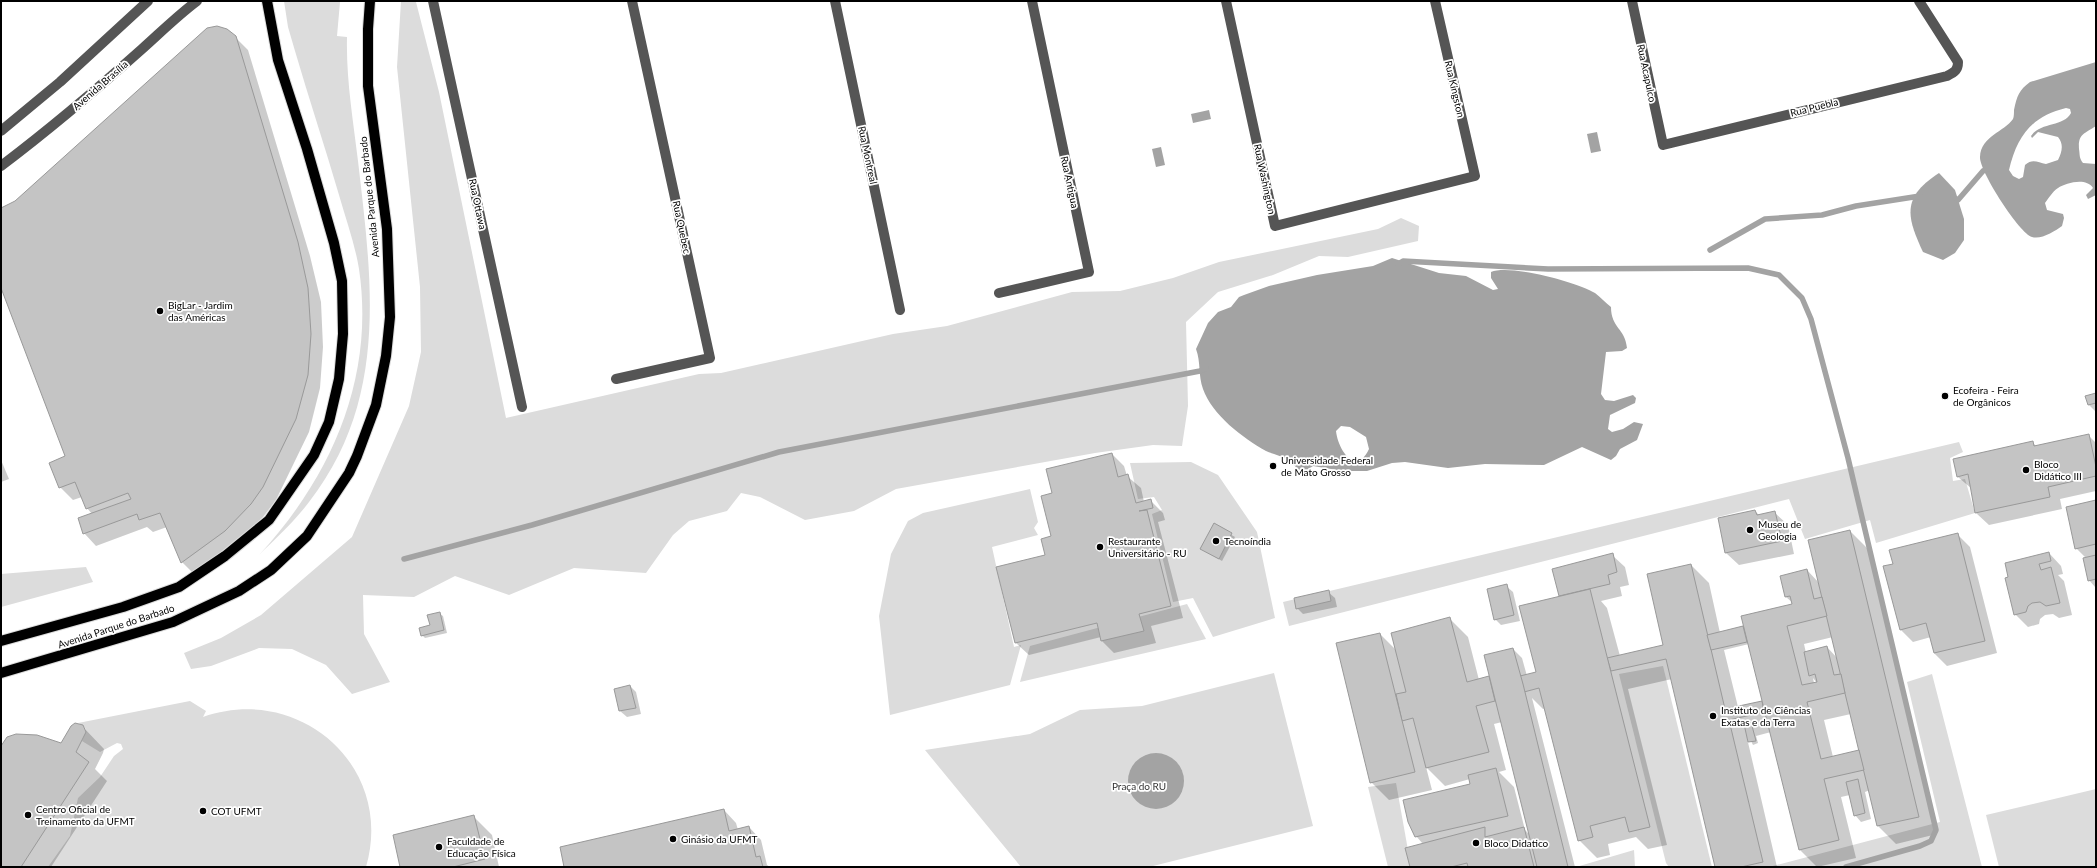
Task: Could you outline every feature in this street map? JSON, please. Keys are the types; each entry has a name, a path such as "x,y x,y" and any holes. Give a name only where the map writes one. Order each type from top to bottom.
{"main road":[{"name":"Avenida Parque do Barbado","path":"1,641 123,607 179,587 225,556 269,520 314,455 329,422 339,379 343,334 342,281 334,243 308,149 278,60 267,1"},
{"name":"Avenida Parque do Barbado","path":"1,673 173,622 239,591 271,570 306,536 349,473 376,405 386,356 390,317 387,229 368,86 368,29 370,1"}],"street":[{"path":"1,131 60,82 148,1"},
{"name":"Avenida Brasília","path":"1,166 78,105 147,45 176,17 197,1"},
{"name":"Rua Ottawa","path":"433,1 522,406"},
{"name":"Rua Quebec","path":"616,379 710,358 632,1"},
{"name":"Rua Montreal","path":"836,1 900,310"},
{"name":"Rua Antigua","path":"999,293 1089,272 1032,1"},
{"name":"Rua Washington","path":"1226,1 1275,226 1476,176"},
{"name":"Rua Kingston","path":"1435,1 1476,176"},
{"name":"Rua Acapulco","path":"1632,1 1662,145"},
{"name":"Rua Puebla","path":"1662,145 1948,76 1958,68 1958,62 1919,1"}],"green space":[{"path":"284,1 340,2 337,36 347,37 349,84 368,251 370,295 369,338 363,381 352,422 335,463 309,502 285,530 259,555 285,524 308,492 327,458 342,423 354,386 360,348 362,309 359,269 355,250 288,27"},
{"path":"401,1 416,2 439,92 506,418 699,374 721,373 893,334 947,326 1072,292 1120,291 1173,278 1219,262 1378,229 1401,218 1419,226 1418,241 1348,257 1319,256 1273,275 1218,292 1186,322 1188,406 1182,446 1153,445 1095,453 896,489 854,511 805,520 760,497 741,493 727,511 689,521 673,535 646,573 574,568 509,595 455,576 414,597 363,595 364,634 390,682 352,694 326,665 292,649 259,648 211,666 191,669 184,653 221,638 261,615 352,537 409,406 421,352 420,287 397,67"},
{"path":"1959,442 1963,452 1950,458 1953,481 1965,479 1975,513 1876,543 1870,520 1805,539 1789,499 1289,626 1283,602"},
{"path":"1191,462 1218,475 1257,532 1275,618 1213,637 1193,598 1173,602 1152,514 1162,510 1154,497 1138,499 1130,463"},
{"path":"1030,489 1038,522 1034,528 1038,535 992,547 1014,647 1021,645 1010,685 890,715 879,616 891,554 908,521 923,513"},
{"path":"86,567 93,582 1,607 1,574"},
{"path":"1187,604 1206,639 1020,682 1030,646"},
{"path":"1663,666 1712,867 1669,867 1666,863 1619,674"},
{"name":"Praça do RU","path":"1274,673 1313,826 1149,867 1021,867 925,750 1030,734 1080,710 1142,706"},
{"path":"1932,674 1982,867 1769,867 1940,822 1907,682"},
{"path":"190,701 206,711 203,717 239,710 273,712 305,723 332,742 353,767 366,797 371,830 366,867 48,867 70,836 78,798 100,777 114,756 123,749 121,744 117,743 100,752 82,741 86,730 83,725 78,723"},
{"path":"1396,783 1411,867 1388,867 1368,787"},
{"path":"2096,789 2096,867 1999,867 1986,815"},
{"path":"1634,850 1635,867 1576,867"}],"shaded area":[{"path":"2096,62 2096,126 2081,137 2079,149 2083,163 2096,164 2096,195 2088,199 2086,195 2093,188 2086,183 2081,182 2066,184 2058,188 2052,193 2045,203 2047,210 2063,214 2064,218 2062,226 2048,234 2036,238 2026,233 2001,201 1986,175 1981,164 1980,157 1984,144 2013,119 2017,97 2023,88 2030,82","holes":["2066,108 2070,109 2071,113 2063,121 2040,128 2031,136 2032,138 2038,132 2058,137 2062,148 2058,160 2046,164 2036,162 2028,163 2025,165 2023,177 2019,179 2013,176 2009,170 2012,158 2016,147 2028,129 2044,116"]},
{"path":"1209,110 1211,119 1193,123 1191,114"},
{"path":"1597,132 1601,151 1591,153 1587,134"},
{"path":"1161,147 1165,165 1156,167 1152,149"},
{"path":"1939,173 1955,190 1964,219 1964,240 1955,253 1943,260 1923,252 1913,228 1911,218 1913,199 1918,190"},
{"path":"1392,258 1439,273 1466,276 1493,290 1498,289 1491,278 1491,272 1513,270 1559,279 1595,293 1611,307 1613,319 1624,336 1627,348 1622,351 1606,352 1601,394 1605,400 1614,401 1633,395 1636,398 1635,403 1610,415 1608,429 1612,432 1623,429 1634,422 1643,424 1637,440 1620,449 1616,456 1611,460 1582,447 1544,465 1485,464 1448,468 1405,462 1392,463 1367,471 1343,471 1313,466 1307,470 1300,471 1288,460 1266,451 1238,433 1213,408 1207,399 1201,384 1196,349 1208,323 1218,312 1231,307 1239,297 1269,286 1317,275 1373,266","holes":["1341,426 1350,427 1366,437 1369,449 1364,457 1359,461 1353,461 1348,458 1340,446 1337,438 1336,431"]},
{"path":"1150,753 1162,753 1176,761 1184,775 1182,792 1176,801 1162,809 1150,809 1140,804 1133,797 1128,787 1128,775 1133,765 1140,758"}],"building":[{"name":"BigLar - Jardim das Américas","path":"217,26 227,29 236,36 298,242 308,288 311,334 308,375 296,419 263,487 251,504 225,531 181,563 160,513 139,520 137,514 83,534 78,518 131,499 128,493 86,509 75,482 59,488 49,463 65,456 1,288 1,208 15,201 207,28"},
{"path":"2096,393 2096,403 2088,405 2085,396"},
{"name":"Bloco Didático III","path":"2089,434 2096,467 2096,476 2048,487 2050,497 1975,513 1968,474 1957,477 1953,459 2033,441 2034,446"},
{"name":"Restaurante Universitário - RU","path":"1112,453 1118,477 1128,474 1136,503 1151,499 1153,508 1139,511 1147,510 1171,606 1139,614 1144,631 1101,641 1097,623 1015,643 996,567 1045,555 1041,539 1051,536 1041,496 1052,493 1046,469"},
{"path":"2096,500 2096,544 2075,549 2066,507"},
{"name":"Museu de Geologia","path":"1755,510 1757,515 1775,511 1782,541 1725,553 1718,518"},
{"name":"Tecnoíndia","path":"1214,523 1232,533 1219,559 1200,549"},
{"path":"1850,530 1919,817 1877,826 1808,540"},
{"path":"1958,533 1985,641 1934,653 1926,623 1900,630 1883,566 1893,564 1889,550"},
{"path":"2049,552 2051,561 2039,564 2041,570 2051,567 2060,603 2046,606 2040,602 2032,603 2028,606 2026,612 2014,615 2005,578 2008,577 2005,563"},
{"path":"1613,553 1617,572 1608,575 1610,584 1559,596 1552,569"},
{"path":"2096,555 2096,579 2088,581 2083,558"},
{"name":"Instituto de Ciências Exatas e da Terra","path":"1691,564 1725,709 1762,701 1764,712 1729,720 1763,862 1741,867 1715,867 1666,659 1611,671 1607,658 1663,645 1647,574"},
{"name":"Instituto de Ciências Exatas e da Terra","path":"1807,569 1814,599 1822,597 1827,616 1787,626 1802,685 1817,682 1815,674 1809,676 1804,652 1827,646 1834,675 1841,674 1845,693 1807,702 1821,759 1859,750 1864,770 1824,779 1839,840 1799,850 1741,616 1792,604 1790,596 1785,597 1780,576"},
{"path":"1507,584 1514,615 1494,620 1487,589"},
{"path":"1590,589 1650,827 1629,832 1625,817 1590,826 1593,837 1578,841 1539,688 1524,692 1520,676 1536,672 1519,606"},
{"path":"1329,590 1331,601 1296,609 1294,598"},
{"path":"440,612 444,630 421,636 419,628 430,625 427,615"},
{"path":"1450,617 1467,682 1489,676 1495,701 1476,706 1489,752 1426,768 1413,718 1402,721 1396,694 1406,692 1391,633"},
{"path":"1743,626 1747,642 1711,650 1707,635"},
{"path":"1380,633 1415,772 1370,783 1336,643"},
{"path":"1513,648 1568,867 1537,867 1484,655"},
{"path":"630,685 636,708 619,711 614,689"},
{"path":"1751,722 1756,741 1748,742 1744,724"},
{"name":"Centro Oficial de Treinamento da UFMT","path":"75,723 83,725 86,732 76,752 89,762 21,867 1,867 1,746 7,737 16,734 37,735 61,743 71,726"},
{"path":"1496,768 1508,816 1415,837 1408,822 1403,800 1470,784 1468,775"},
{"path":"1858,779 1865,813 1854,816 1846,782"},
{"name":"Ginásio da UFMT","path":"724,809 729,831 749,826 756,857 760,856 763,867 564,867 560,847"},
{"name":"Faculdade de Educação Física","path":"474,815 485,859 453,867 400,867 393,835"},
{"name":"Bloco Didatico","path":"1485,827 1485,837 1524,827 1534,867 1468,867 1467,863 1451,867 1410,867 1405,848"}],"waterway":[{"path":"1953,197 1958,200 1983,171 1989,168"},
{"path":"1710,250 1765,219 1822,215 1856,206 1920,196"},
{"path":"1398,264 1403,261 1548,269 1748,268 1779,275 1802,298 1811,319 1848,458 1936,830 1931,841 1920,846 1846,867"},
{"path":"404,559 532,525 779,452 1200,371 1206,368"}],"place":[{"name":"BigLar - Jardim das Américas","path":"160,311"},
{"name":"Ecofeira - Feira de Orgânicos","path":"1945,396"},
{"name":"Universidade Federal de Mato Grosso","path":"1273,466"},
{"name":"Bloco Didático III","path":"2026,470"},
{"name":"Museu de Geologia","path":"1750,530"},
{"name":"Tecnoíndia","path":"1216,541"},
{"name":"Restaurante Universitário - RU","path":"1100,547"},
{"name":"Instituto de Ciências Exatas e da Terra","path":"1713,716"},
{"name":"COT UFMT","path":"203,811"},
{"name":"Centro Oficial de Treinamento da UFMT","path":"28,815"},
{"name":"Ginásio da UFMT","path":"673,839"},
{"name":"Bloco Didatico","path":"1476,843"},
{"name":"Faculdade de Educação Física","path":"439,847"}]}
